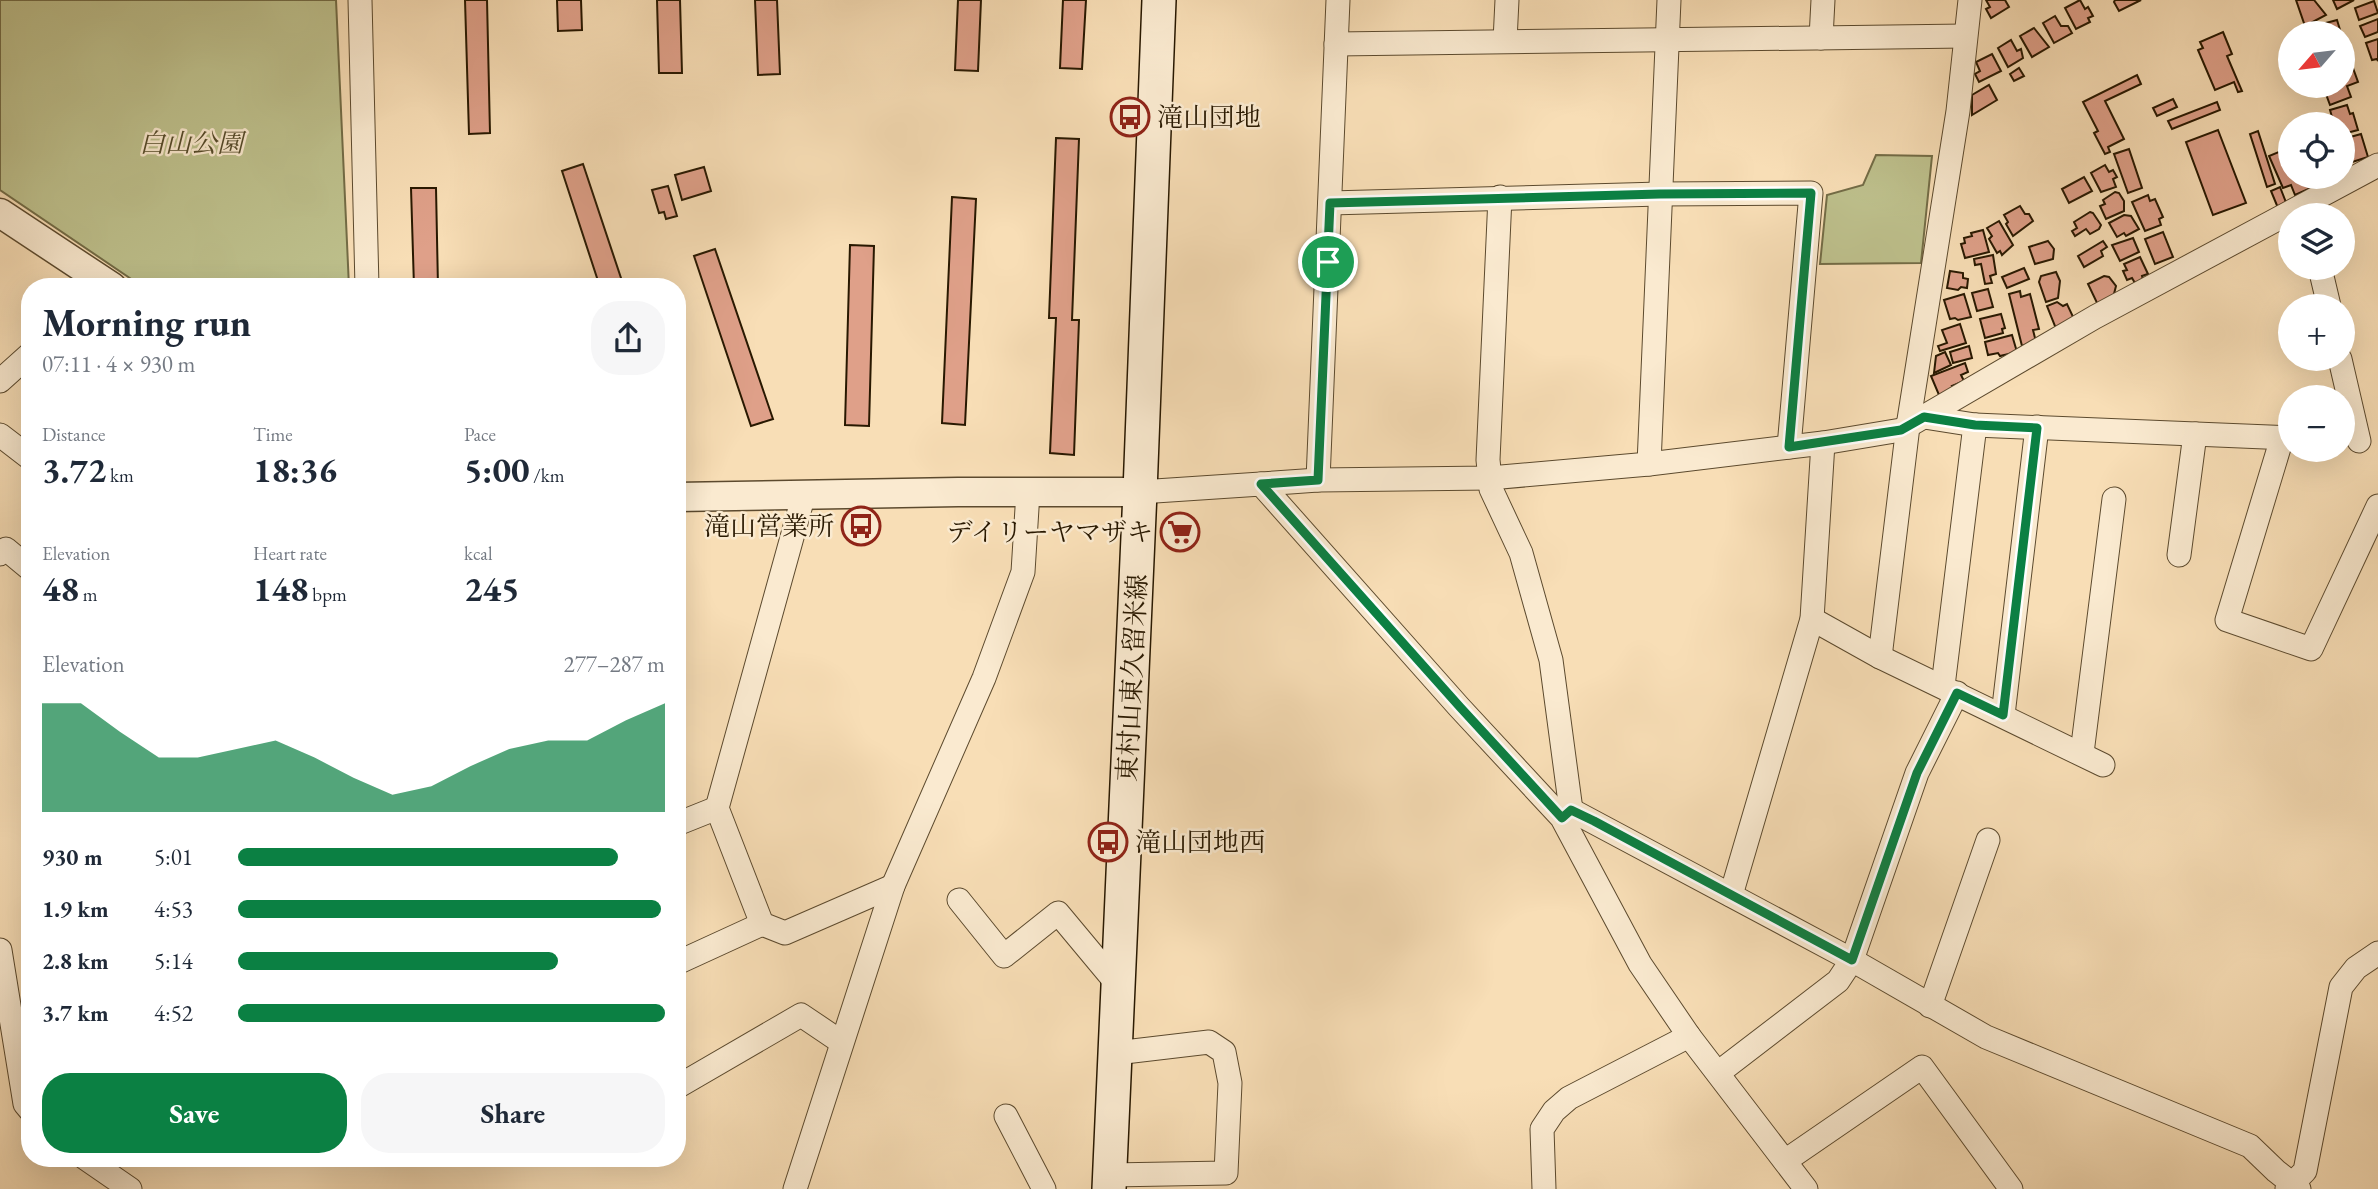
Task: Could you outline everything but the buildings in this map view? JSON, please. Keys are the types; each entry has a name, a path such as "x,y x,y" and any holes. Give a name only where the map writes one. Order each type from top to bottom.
{"main road":[{"name":"東村山東久留米線","path":"1109,1182 1159,0"}],"street":[{"path":"360,0 367,278"},
{"path":"1318,480 1338,0"},
{"path":"1505,41 1507,0"},
{"path":"1649,464 1669,0"},
{"path":"1821,38 1823,0"},
{"path":"1880,657 1916,422 1958,111 1970,0"},
{"path":"1336,44 1965,36"},
{"path":"2317,203 2378,165"},
{"path":"1330,203 1500,197 1811,193 1789,447"},
{"path":"1500,197 1488,460 1492,489 1521,553 1551,660 1567,814 1640,964 1689,1036 1806,1189"},
{"path":"0,213 96,278"},
{"path":"686,497 1140,492 1318,480 1490,478 1649,464 1823,443 1901,430 2095,317 2278,224"},
{"path":"0,380 21,362"},
{"path":"2343,371 2360,441"},
{"path":"1916,422 2278,438"},
{"path":"1718,1073 1838,981 1852,960 1917,773 1950,690 1975,425"},
{"path":"2003,715 2037,428"},
{"path":"2179,555 2195,434"},
{"path":"0,435 21,451"},
{"path":"1731,895 1812,619 1823,443"},
{"path":"2278,462 2227,620 2311,649 2378,506"},
{"path":"1261,484 1460,707 1567,814 1731,895 1986,1037 2250,1146 2294,1187 2305,1171 2341,987 2356,968 2378,953"},
{"path":"794,1189 893,886 984,678 1024,572 1028,492"},
{"path":"762,924 717,807 804,494"},
{"path":"2082,753 2114,499"},
{"path":"0,554 6,549 21,562"},
{"path":"1812,619 1880,657 2103,765"},
{"path":"686,820 717,807"},
{"path":"1930,1006 1988,840"},
{"path":"686,959 762,924 785,933 893,886"},
{"path":"959,901 1004,956 1058,913 1118,985"},
{"path":"0,950 21,1079"},
{"path":"686,1082 801,1015 841,1042"},
{"path":"1544,1189 1542,1129 1554,1111 1569,1098 1689,1036"},
{"path":"1109,1182 1226,1173 1230,1083 1224,1052 1209,1042 1116,1053"},
{"path":"1785,1161 1922,1067 2011,1189"},
{"path":"1006,1116 1044,1189"},
{"path":"98,1167 130,1189"}],"green space":[{"name":"白山公園","path":"0,0 336,0 349,278 130,278 0,190"},
{"path":"1876,155 1932,156 1921,263 1820,264 1827,195 1863,185"}],"place":[{"name":"滝山団地","path":"1130,117"},
{"name":"滝山営業所","path":"861,526"},
{"name":"デイリーヤマザキ","path":"1180,532"},
{"name":"滝山団地西","path":"1108,842"}],"route":[{"path":"1811,193 1789,447 1901,430 1924,417 1975,425 2037,428 2003,715 1957,693 1917,773 1852,960 1594,821 1571,810 1562,818 1261,484 1318,480 1328,262 1330,203 1500,197 1811,193"}]}
